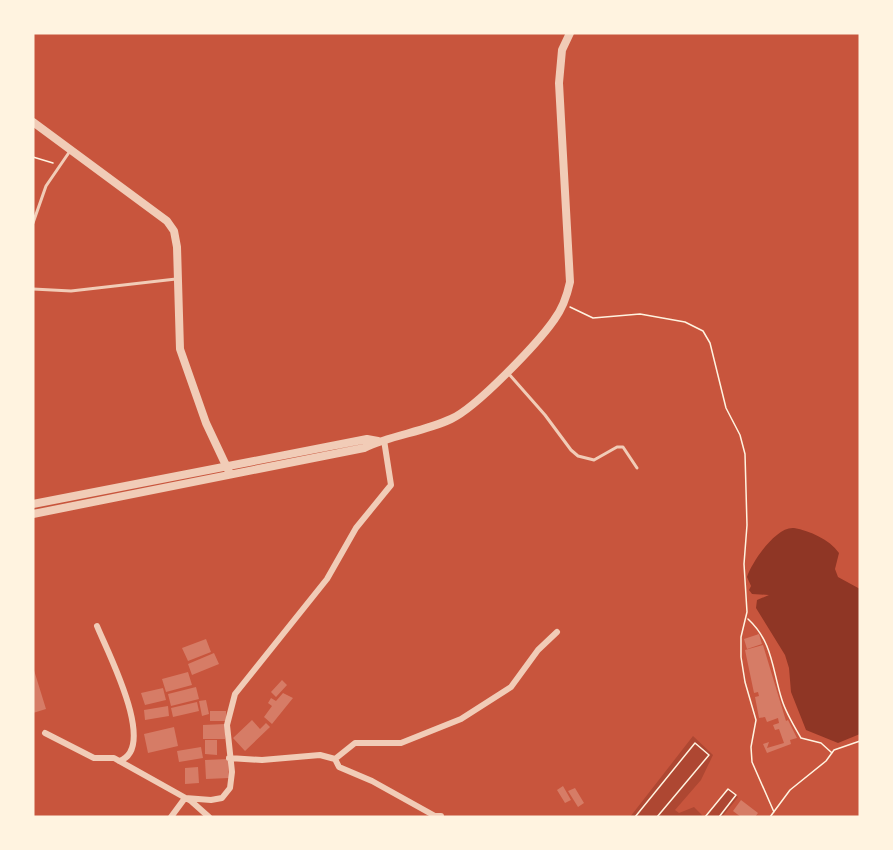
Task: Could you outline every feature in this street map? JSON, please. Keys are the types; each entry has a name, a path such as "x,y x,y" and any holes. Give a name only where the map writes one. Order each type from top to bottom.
{"street":[{"path":"33,514 367,439 381,441 426,430 454,418 506,372 531,348 564,304 570,282 559,83 562,50 570,33"},
{"path":"33,122 167,221 174,231 177,247 180,349 206,423 229,470"},
{"path":"185,798 212,800 222,798 230,788 232,772 227,725 235,693 327,579 356,528 391,485 381,441"},
{"path":"33,504 229,470"},
{"path":"97,626 122,681 134,737 130,753 119,760"},
{"path":"335,759 355,743 401,743 461,719 511,687 538,650 557,632"},
{"path":"45,733 94,758 110,756 119,760 185,798 209,817"},
{"path":"229,758 262,760 320,754 335,759 339,767 372,781 435,816 441,816"},
{"path":"171,817 185,798"}],"lane":[{"path":"33,223 46,186 71,150"},
{"path":"33,289 71,291 178,279"},
{"path":"506,372 545,415 571,450 587,460 594,460 617,447 623,447 637,468"}],"path":[{"path":"33,157 59,166"},
{"path":"564,304 593,318 640,314 685,322 696,326 707,336 726,408 743,444 745,454 747,525 744,564 747,618 740,645 745,682 756,720 750,755 774,812"},
{"path":"747,618 759,630 767,644 782,700 801,738 821,743 832,753"},
{"path":"770,817 790,790 834,750 860,741"},
{"path":"635,817 695,743 709,755 657,817"},
{"path":"705,817 728,789 736,795 719,817"}],"shaded area":[{"path":"794,528 819,536 835,548 839,553 835,569 838,577 860,589 860,734 838,743 806,730 791,692 789,668 785,655 756,608 757,600 769,595 752,594 749,590 751,586 747,577 759,554 780,533"},
{"path":"693,736 713,755 701,780 675,810 679,813 694,807 704,817 630,817"},
{"path":"728,789 738,797 722,817 705,817"}],"building":[{"path":"759,634 762,644 747,649 744,639"},
{"path":"206,639 211,652 188,661 182,648"},
{"path":"763,645 786,721 788,720 797,738 790,740 791,744 767,753 763,744 769,742 767,748 784,743 779,729 775,730 773,725 779,723 778,718 767,722 765,717 759,718 755,697 759,696 758,692 754,693 745,650"},
{"path":"214,653 219,664 192,675 188,664"},
{"path":"33,667 46,709 33,713"},
{"path":"188,672 192,685 166,692 162,679"},
{"path":"282,680 287,685 276,697 271,692"},
{"path":"196,687 199,699 171,706 168,694"},
{"path":"163,688 166,700 145,705 141,693"},
{"path":"283,693 293,698 272,724 264,717 272,706 268,703 271,698 276,701"},
{"path":"206,700 209,714 202,716 199,701"},
{"path":"197,702 199,711 173,717 171,708"},
{"path":"168,706 169,716 145,720 144,710"},
{"path":"210,711 226,711 226,721 210,721"},
{"path":"252,720 260,729 266,723 270,727 245,751 233,738"},
{"path":"225,724 225,739 203,739 203,725"},
{"path":"174,727 178,746 148,753 144,734"},
{"path":"205,740 217,740 217,755 205,754"},
{"path":"201,747 203,758 179,762 177,751"},
{"path":"228,759 229,778 206,779 205,760"},
{"path":"198,767 199,783 185,784 185,768"},
{"path":"563,786 571,800 565,803 557,790"},
{"path":"575,788 584,803 578,807 568,791"},
{"path":"741,800 758,813 755,817 741,817 733,811"}]}
